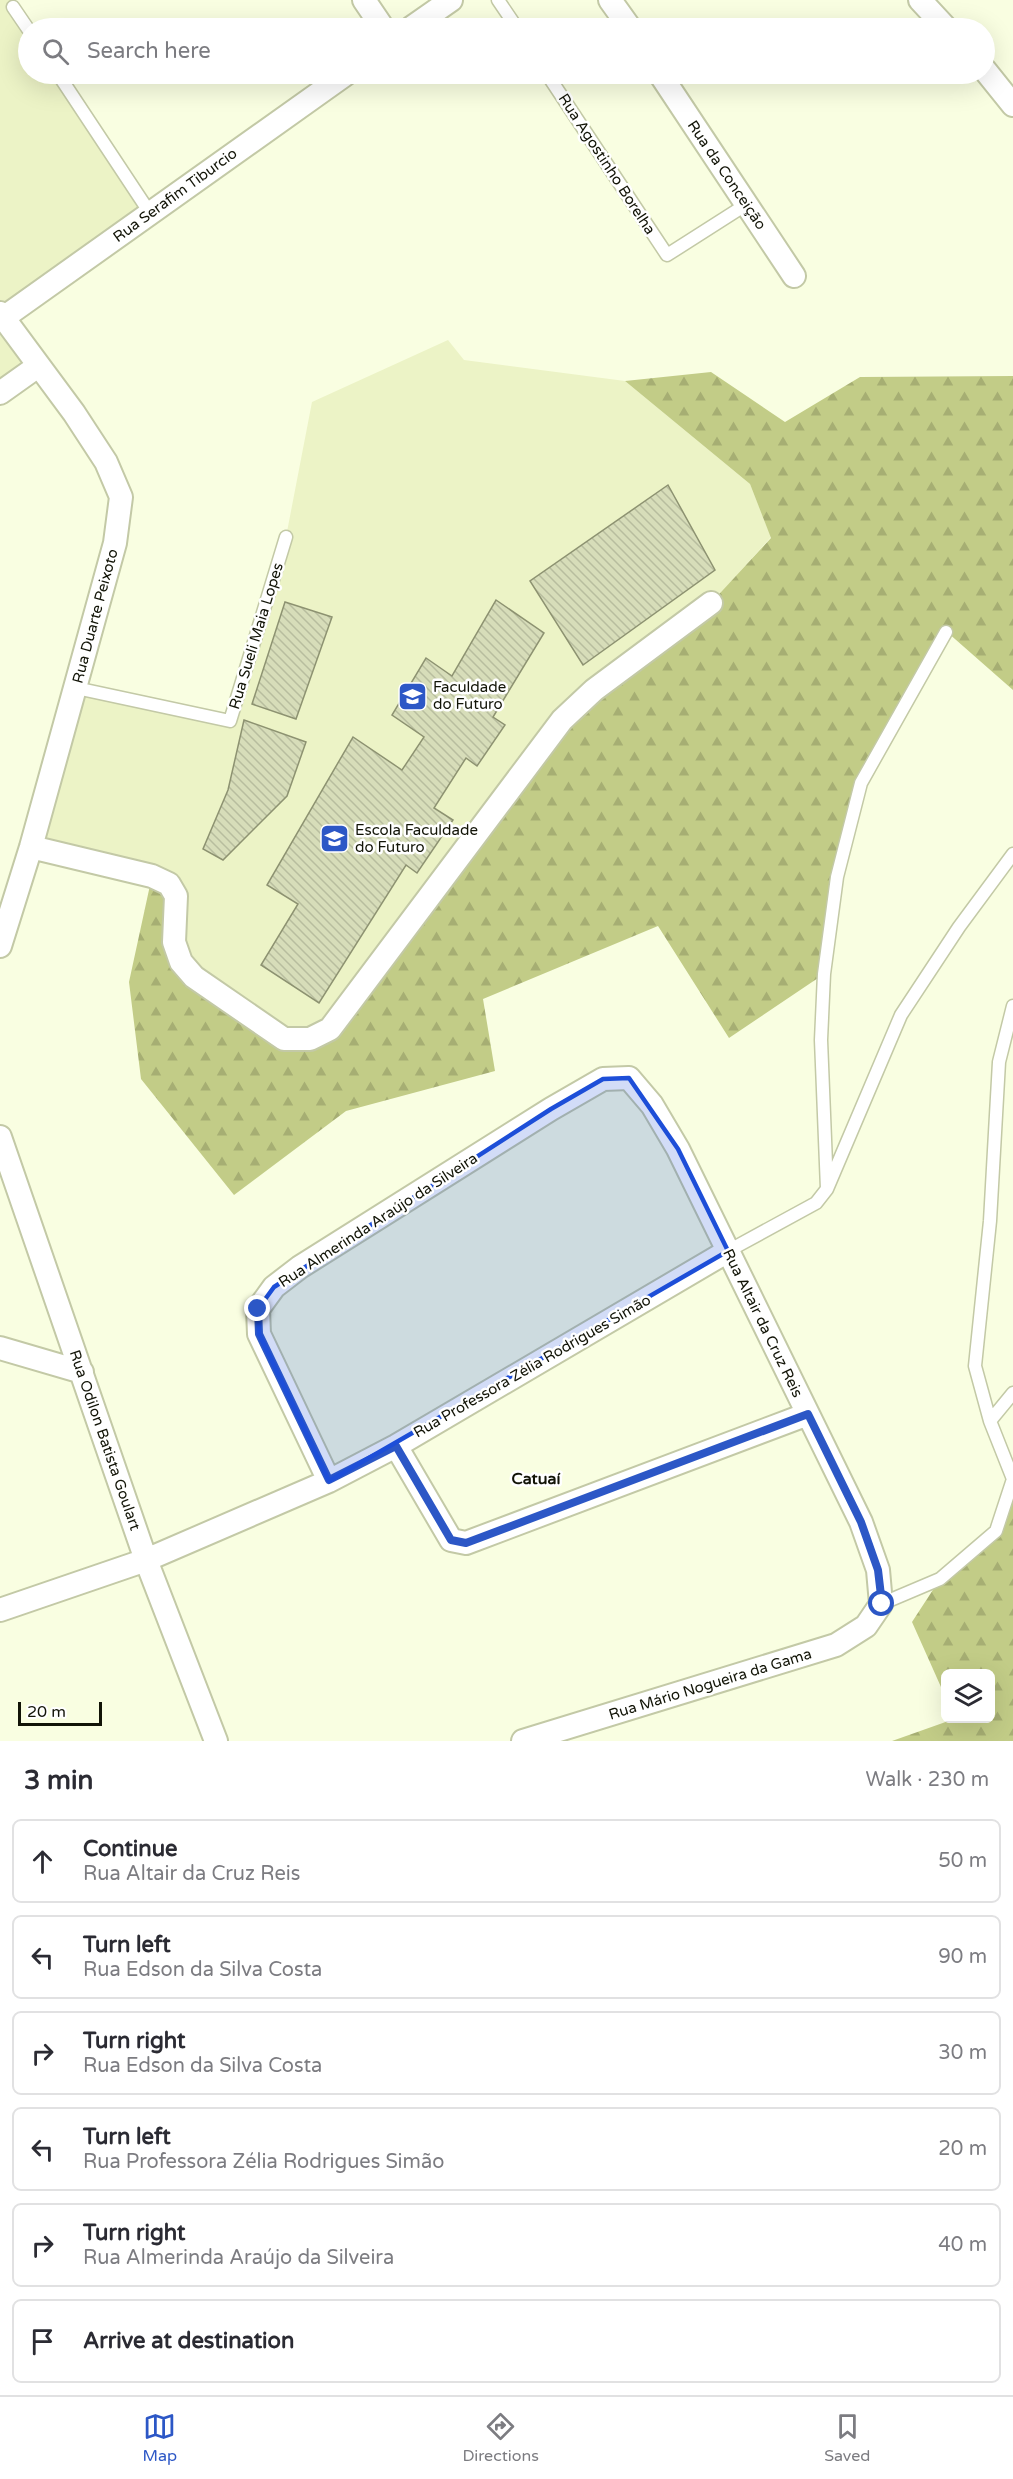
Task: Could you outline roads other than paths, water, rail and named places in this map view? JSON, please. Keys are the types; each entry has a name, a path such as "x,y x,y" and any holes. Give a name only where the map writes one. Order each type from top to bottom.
{"street":[{"path":"364,0 376,18"},
{"path":"425,18 451,0"},
{"path":"610,0 623,18"},
{"path":"920,0 937,18"},
{"path":"995,83 1013,105"},
{"name":"Rua Serafim Tiburcio","path":"2,316 332,84"},
{"name":"Rua da Conceição","path":"667,84 795,276"},
{"name":"Rua Duarte Peixoto","path":"0,946 31,848 76,688 115,543 121,497 106,462 2,316"},
{"path":"0,393 38,366"},
{"path":"31,848 152,876 169,884 176,896 174,942 181,962 194,977 284,1039 310,1039 330,1029 562,720 594,690 711,603"},
{"name":"Rua Altair da Cruz Reis","path":"603,1079 629,1078 652,1106 678,1149 861,1522 878,1570 882,1604"},
{"name":"Rua Almerinda Araújo da Silveira","path":"329,1480 259,1334 258,1309 274,1287 300,1267 551,1109 603,1079"},
{"name":"Rua Odilon Batista Goulart","path":"0,1137 146,1560 216,1741"},
{"name":"Rua Professora Zélia Rodrigues Simão","path":"0,1610 146,1560 329,1480 396,1446 728,1251"},
{"path":"0,1348 82,1372"},
{"path":"396,1446 451,1540 466,1543 808,1414"},
{"name":"Rua Mário Nogueira da Gama","path":"523,1741 836,1645 866,1626 882,1604"}],"lane":[{"path":"498,0 510,18"},
{"path":"13,7 20,18"},
{"path":"65,84 150,213"},
{"name":"Rua Agostinho Borelha","path":"554,84 667,255 747,204"},
{"name":"Rua Sueli Maia Lopes","path":"76,688 230,721 286,537"},
{"path":"827,1189 822,1018 824,974 837,877 861,783 946,632"},
{"path":"728,1251 816,1203 827,1189 901,1015 959,927 1013,854"},
{"path":"882,1604 940,1579 996,1531 1013,1479 990,1421 975,1366 990,1221 999,1062 1013,1006"},
{"path":"990,1421 1013,1393"}],"place":[{"name":"Faculdade do Futuro","path":"412,696"},
{"name":"Escola Faculdade do Futuro","path":"334,839"}],"district":[{"name":"Catuaí","path":"536,1479"}]}
